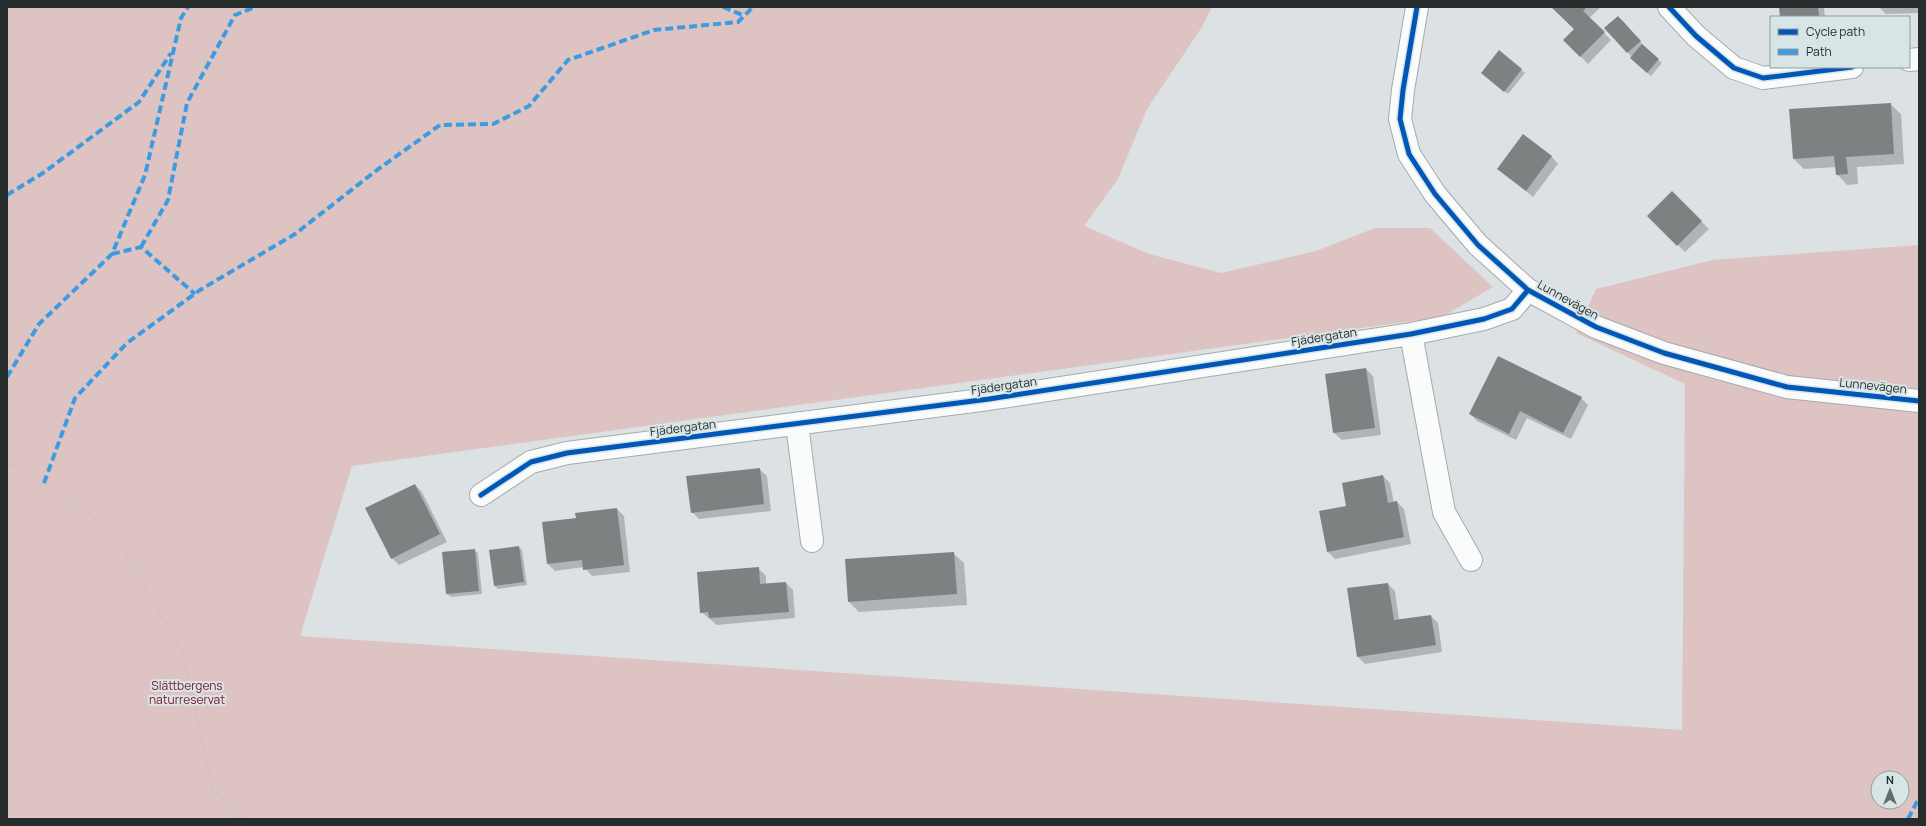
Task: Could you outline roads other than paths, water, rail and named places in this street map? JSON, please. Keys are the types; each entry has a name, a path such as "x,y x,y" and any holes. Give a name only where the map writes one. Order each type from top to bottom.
{"street":[{"name":"Lunnevägen","path":"1417,7 1403,90 1400,119 1408,154 1435,194 1478,245 1528,290 1596,327 1664,353 1787,387 1919,401"},
{"path":"1669,7 1696,36 1734,68 1763,78 1844,68"},
{"name":"Fjädergatan","path":"481,495 531,462 567,453 989,399 1411,334 1484,319 1512,309 1528,290"},
{"path":"1411,334 1444,512 1471,560"},
{"path":"797,424 812,541"}],"park label":[{"name":"Slättbergens naturreservat","path":"187,693"}]}
